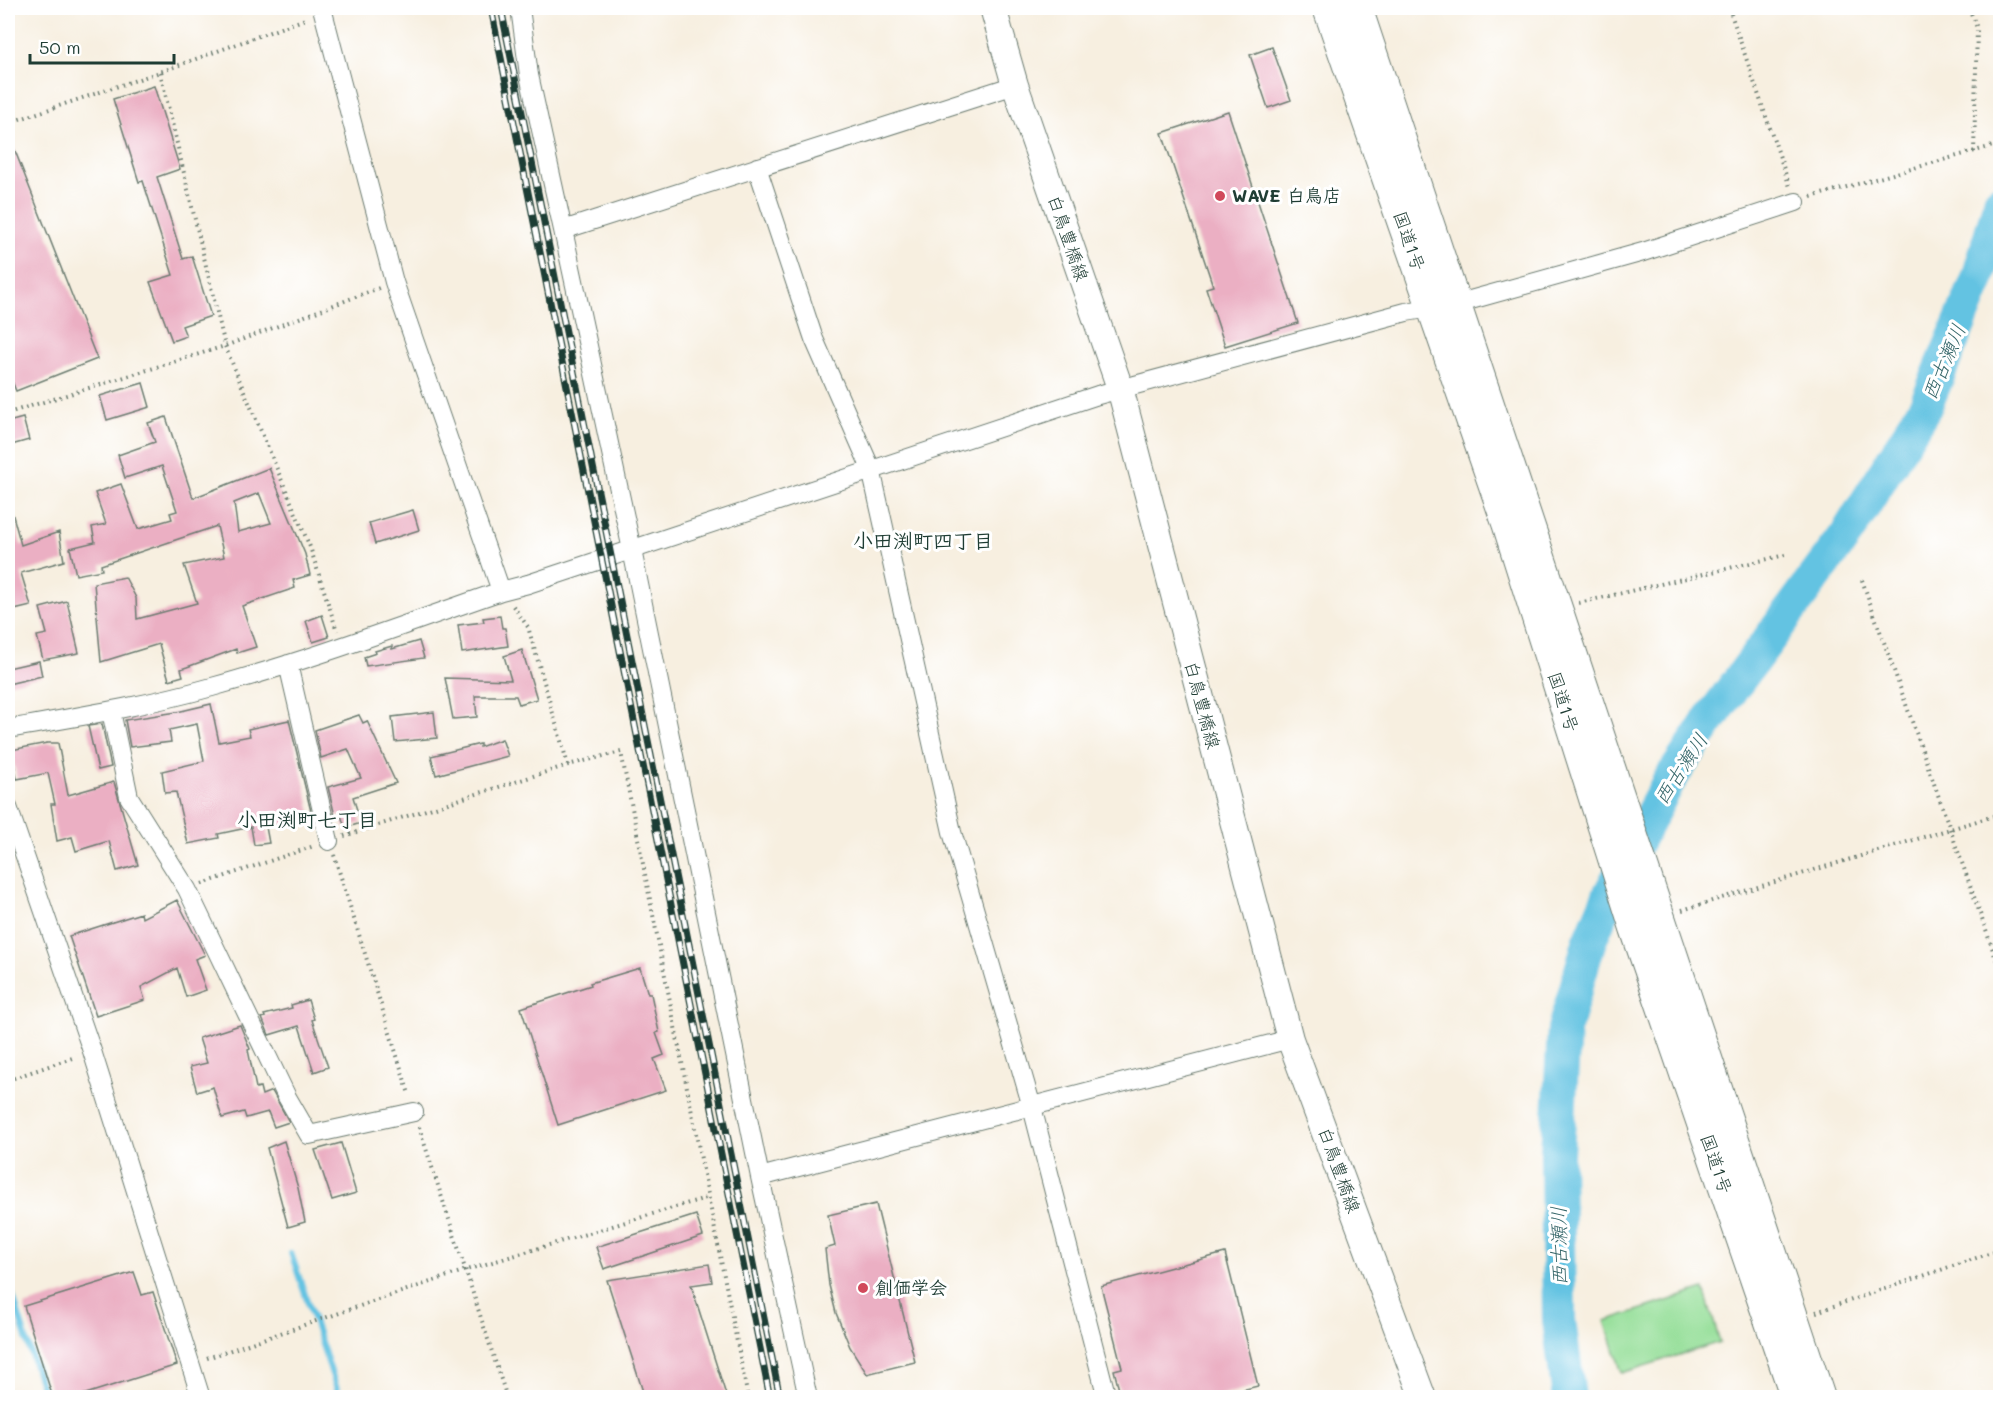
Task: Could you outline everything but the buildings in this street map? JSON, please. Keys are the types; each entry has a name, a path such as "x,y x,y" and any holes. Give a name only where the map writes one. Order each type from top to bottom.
{"highway":[{"name":"国道1号","path":"1328,8 1558,608 1646,871 1648,922 1796,1398"},
{"name":"国道1号","path":"1358,8 1507,523 1610,849 1648,922 1794,1319 1820,1398"}],"main road":[{"name":"白鳥豊橋線","path":"993,8 1015,85 1120,388 1290,1039 1423,1398"}],"street":[{"path":"520,8 529,75 632,550 760,1177 808,1398"},
{"path":"322,10 394,282 501,591"},
{"path":"563,230 1015,85"},
{"path":"756,167 814,339 871,469 952,832 1032,1107 1107,1398"},
{"path":"8,729 111,711 211,688 1120,388 1406,312 1444,306 1643,252 1796,202"},
{"path":"288,664 329,841"},
{"path":"111,711 129,797 187,889 287,1097 309,1135 414,1112"},
{"path":"8,807 92,1051 201,1398"},
{"path":"760,1177 1290,1039"}],"path":[{"path":"1729,8 1796,202 2001,144"},
{"path":"1970,8 1977,28 1974,153"},
{"path":"8,123 160,72 322,10"},
{"path":"160,72 225,346 310,547 342,646"},
{"path":"8,413 225,346 394,282"},
{"path":"1558,608 1785,555"},
{"path":"1862,580 2001,970"},
{"path":"501,591 528,627 568,765"},
{"path":"187,889 568,765 621,752 748,1398"},
{"path":"1648,922 2001,814"},
{"path":"329,841 507,1398"},
{"path":"8,1080 92,1051"},
{"path":"190,1364 466,1270 709,1197"},
{"path":"1794,1319 2001,1250"}],"green space":[{"path":"1704,1289 1720,1342 1622,1373 1605,1321"}],"waterway":[{"name":"西古瀬川","path":"1569,1398 1559,1320 1557,1154 1564,1029 1589,943 1610,893 1669,781 1716,711 1848,532 1925,407 1978,279 2000,201"},
{"path":"291,1253 340,1398"},
{"path":"8,1281 45,1398"}],"railway":[{"path":"491,8 770,1398"},
{"path":"501,8 780,1398"}],"place":[{"name":"WAVE 白鳥店","path":"1220,196"},
{"name":"創価学会","path":"863,1288"}],"district":[{"name":"小田渕町四丁目","path":"923,541"},
{"name":"小田渕町七丁目","path":"307,820"}]}
